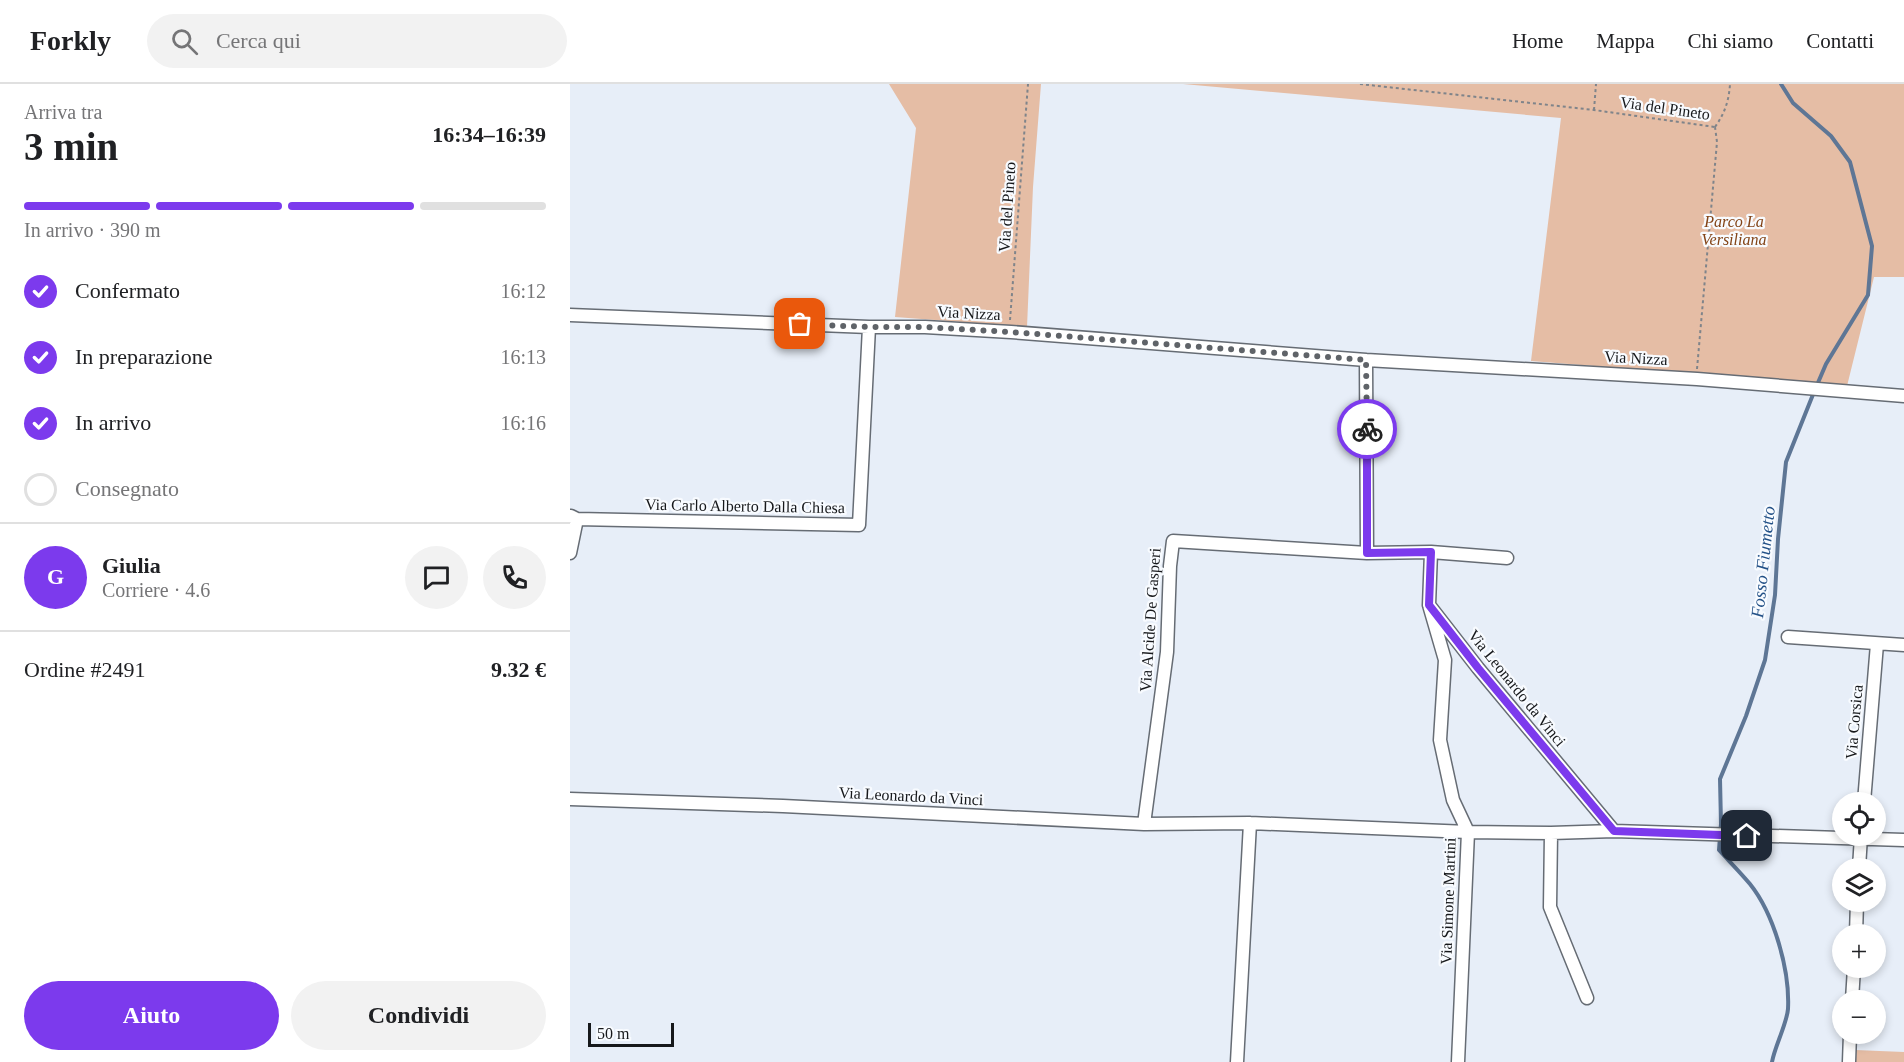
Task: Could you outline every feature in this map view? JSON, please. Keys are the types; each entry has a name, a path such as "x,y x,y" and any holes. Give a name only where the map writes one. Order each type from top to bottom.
{"street":[{"name":"Via Nizza","path":"570,315 1011,332 1366,360 1697,379 1904,396"},
{"name":"Via Carlo Alberto Dalla Chiesa","path":"573,517 859,525 869,327"},
{"path":"1366,360 1367,553 1431,552 1507,558"},
{"path":"570,553 573,517"},
{"name":"Via Alcide De Gasperi","path":"1144,824 1167,652 1173,541 1367,553"},
{"path":"1429,605 1431,552"},
{"name":"Via Leonardo da Vinci","path":"1429,605 1478,668 1614,831"},
{"name":"Via Simone Martini","path":"1429,605 1445,660 1440,740 1453,800 1468,832 1458,1062"},
{"path":"1788,637 1904,645"},
{"name":"Via Corsica","path":"1865,792 1877,644"},
{"name":"Via Leonardo da Vinci","path":"570,800 794,806 1144,824 1250,823 1468,832 1614,831 1832,837"},
{"path":"1237,1062 1250,823"},
{"path":"1551,833 1550,907 1587,998"},
{"name":"Via Leonardo da Vinci","path":"1886,839 1904,840"},
{"path":"1849,1062 1850,1044"}],"path":[{"name":"Via del Pineto","path":"1011,332 1028,84"},
{"name":"Via del Pineto","path":"1360,84 1386,85 1594,110 1715,127 1717,141 1697,379"},
{"path":"1594,110 1596,84"},
{"path":"1715,127 1723,115 1729,98 1730,84"}],"green space":[{"path":"889,84 1041,84 1033,187 1027,327 895,317 916,128"},
{"name":"Parco La Versiliana","path":"1183,84 1904,84 1904,277 1874,277 1847,386 1531,361 1561,118"},
{"path":"1855,1050 1904,1052 1904,1062 1854,1062"}],"waterway":[{"name":"Fosso Fiumetto","path":"1781,84 1793,103 1831,136 1850,162 1872,246 1868,295 1826,364 1817,385"},
{"name":"Fosso Fiumetto","path":"1772,1062 1788,1009 1783,960 1773,926 1759,896 1719,850 1720,779 1746,716 1765,660 1775,595 1786,462 1814,392"}],"way so far":[{"path":"800,324 1011,332 1366,360 1367,429"}],"route":[{"path":"1367,429 1367,553 1431,552 1429,605 1478,668 1614,831 1747,836"}]}
